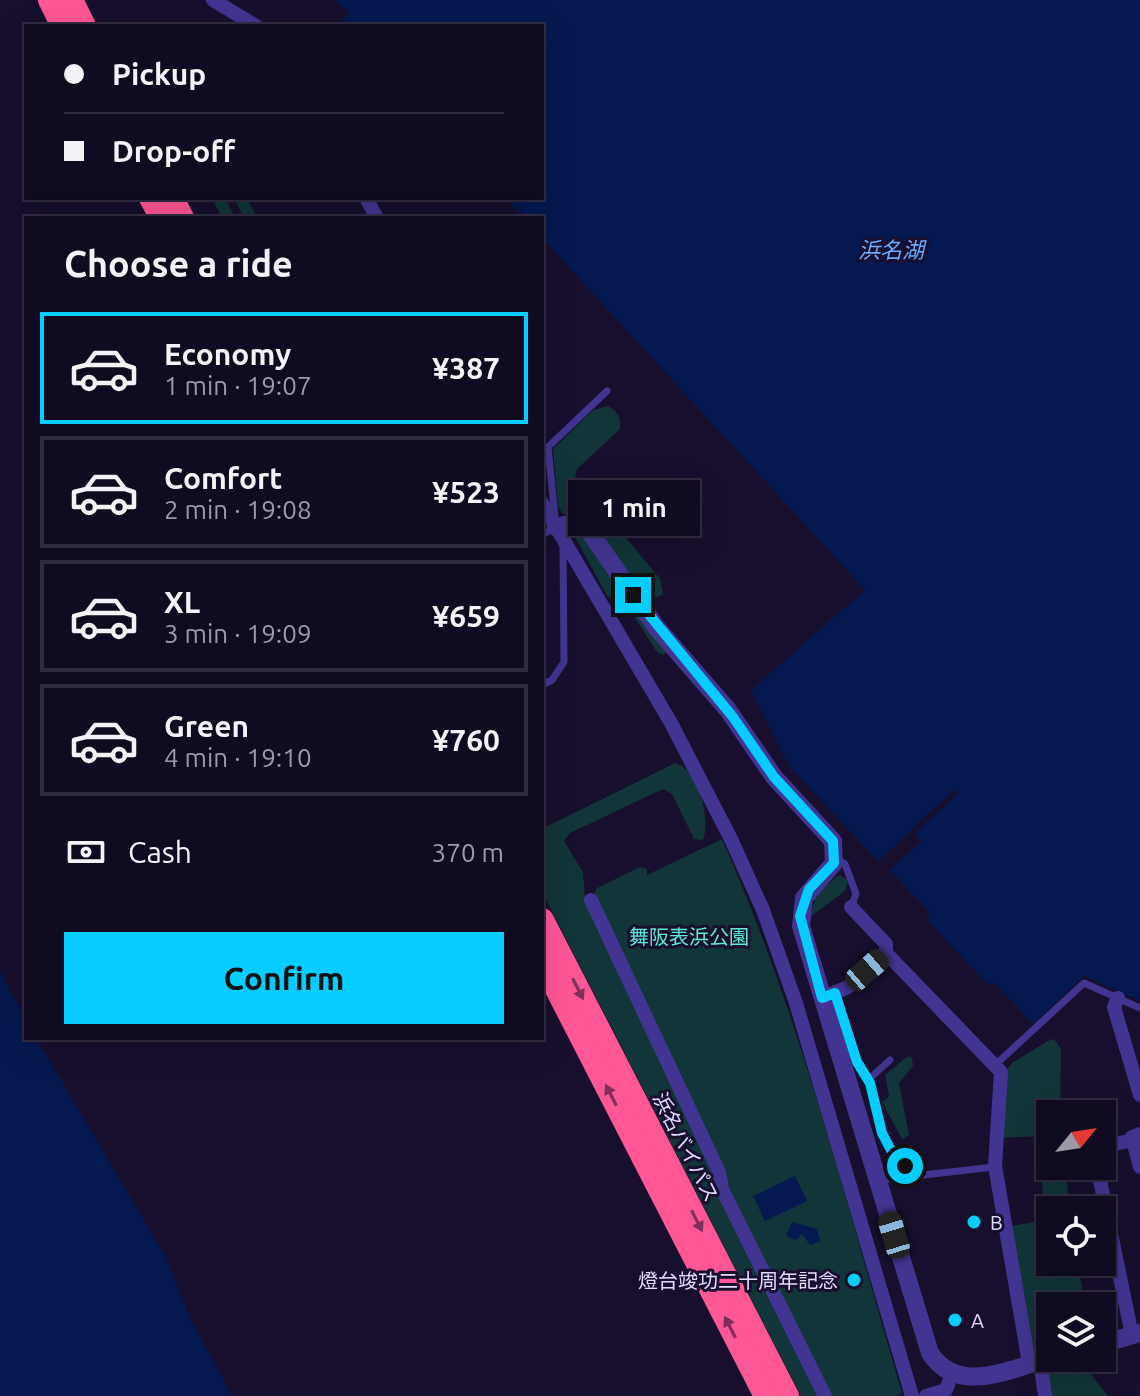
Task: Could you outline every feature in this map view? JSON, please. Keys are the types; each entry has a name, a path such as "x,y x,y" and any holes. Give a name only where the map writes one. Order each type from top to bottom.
{"highway":[{"path":"50,0 62,24"},
{"path":"71,0 83,24"},
{"name":"浜名バイパス","path":"544,924 787,1396"},
{"path":"544,964 766,1396"}],"street":[{"path":"213,0 253,24"},
{"path":"544,508 553,533 703,782 763,910 796,1003 912,1396"},
{"path":"553,533 577,522 589,531 656,627 733,717 774,777 833,841 835,858 809,889 800,916 829,995 877,1181 926,1344 935,1361 952,1374 979,1377 1036,1362"},
{"path":"591,900 719,1172 722,1189 825,1396"},
{"path":"851,907 886,944 886,953 1001,1072 995,1166 1036,1344"},
{"path":"829,995 886,953"},
{"path":"1118,998 1114,1007 1140,1095"},
{"path":"1116,1143 1137,1137 1140,1167"},
{"path":"1100,1180 1136,1334 1116,1340"},
{"path":"1042,1372 1045,1396"},
{"path":"926,1396 946,1390 952,1374"}],"lane":[{"path":"544,684 560,672 564,662 548,447 607,391"},
{"path":"835,858 845,864 856,894 851,907"},
{"path":"994,1066 1084,983 1140,1008"},
{"path":"829,995 857,1062 868,1080 875,1113 887,1143 898,1159 922,1175"},
{"path":"868,1080 890,1060"},
{"path":"877,1181 995,1166"}],"green space":[{"path":"213,200 226,200 234,216 221,216"},
{"path":"235,200 247,200 257,216 243,216"},
{"path":"608,406 618,415 620,429 577,469 575,476 660,579 663,594 648,601 579,516 563,514 558,507 553,449 593,410"},
{"path":"576,530 580,531 666,652 664,655 657,652 624,601 607,596 574,535"},
{"path":"675,763 691,775 697,785 704,808 703,840 694,839 672,794 663,789 570,833 564,841 583,872 585,899 820,1396 801,1396 544,896 544,828"},
{"name":"舞阪表浜公園","path":"722,839 776,974 821,1113 902,1393 896,1396 831,1396 728,1187 594,894 597,888 640,867 647,869 647,875"},
{"path":"839,875 848,880 845,891 810,917 816,895"},
{"path":"1051,1039 1061,1050 1060,1100 1036,1100 1036,1136 999,1138 1005,1073 1012,1063"},
{"path":"908,1056 912,1058 913,1066 899,1083 909,1135 902,1139 882,1102 889,1096 885,1075"},
{"path":"1042,1180 1067,1180 1068,1196 1043,1196"},
{"path":"1036,1222 1036,1276 1080,1276 1083,1292 1036,1292 1036,1347 1032,1345 1012,1226"},
{"path":"1049,1372 1089,1372 1108,1396 1050,1396"}],"water":[{"name":"浜名湖","path":"335,0 1140,0 1140,1001 1084,976 1033,1024 995,983 986,983 928,921 929,912 890,870 921,841 912,830 878,861 790,767 751,690 865,590 544,240 544,216 522,216 508,200 544,200 544,24 345,24 342,20 349,13"},
{"path":"0,971 24,1017 24,1040 37,1040 165,1256 192,1322 232,1396 0,1396"},
{"path":"795,1176 807,1201 765,1221 753,1196"},
{"path":"792,1222 817,1229 820,1241 810,1245 802,1234 796,1240 786,1236"}],"pier":[{"path":"955,789 958,793 915,834 911,830"}],"place":[{"name":"B","path":"974,1222"},
{"name":"燈台竣功二十周年記念","path":"854,1280"},
{"name":"A","path":"955,1320"}],"route":[{"path":"633,595 665,638 733,717 774,777 833,841 836,848 834,863 804,898 801,926 822,998 835,993 857,1062 870,1083 872,1103 882,1133 892,1152 905,1166"}]}
